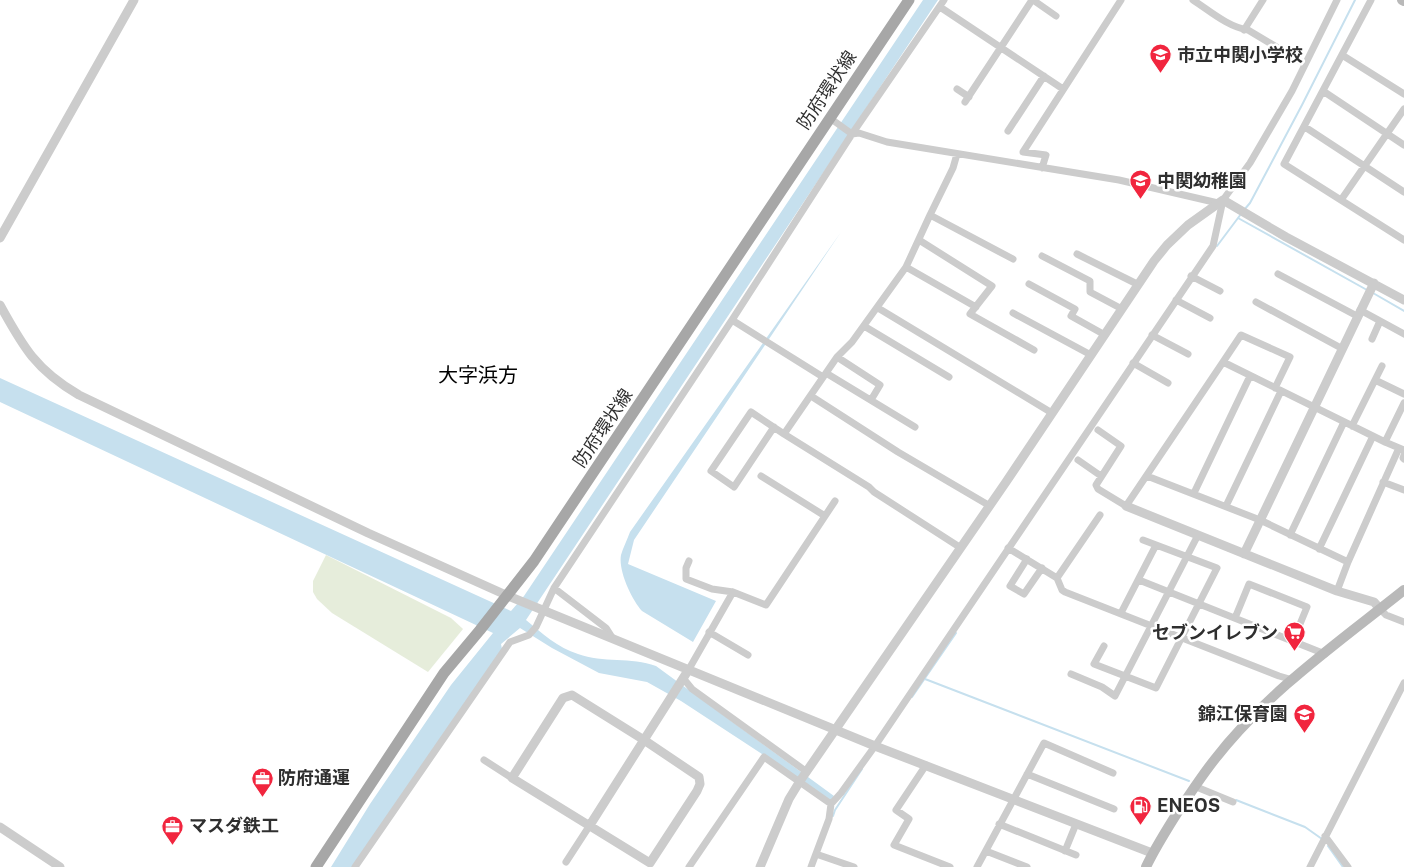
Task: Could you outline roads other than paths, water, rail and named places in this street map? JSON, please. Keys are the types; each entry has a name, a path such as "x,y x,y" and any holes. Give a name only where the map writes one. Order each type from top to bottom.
{"main road":[{"name":"防府環状線","path":"316,867 444,673 534,561 831,121 909,0"},
{"path":"1146,867 1152,853 1194,786 1216,757 1244,726 1293,680 1404,590"}],"street":[{"path":"0,238 134,0"},
{"path":"355,867 510,642 529,635 536,627 542,610 554,588 732,320 852,134 944,0"},
{"path":"957,89 967,100 1033,0 1056,16"},
{"path":"1042,168 1046,155 1023,152 1121,0"},
{"path":"1193,0 1223,20 1306,64"},
{"path":"1244,30 1263,0"},
{"path":"760,867 789,799 990,506 1138,284 1167,245 1188,225 1221,202 1250,163 1292,91 1337,0"},
{"path":"1371,0 1284,164 1404,240"},
{"path":"940,7 1063,89"},
{"path":"1342,55 1404,94"},
{"path":"1008,131 1044,76"},
{"path":"1323,91 1404,145"},
{"path":"1341,200 1404,109"},
{"path":"831,121 852,134 860,133 887,142 1119,180 1221,202 1403,298"},
{"path":"1305,127 1404,192"},
{"path":"784,434 837,357 852,342 906,267 954,168 957,154"},
{"path":"811,867 829,819 832,804 875,746 1213,246 1221,202"},
{"path":"930,215 1012,258"},
{"path":"919,240 992,286 970,314 1034,350"},
{"path":"1076,254 1138,284"},
{"path":"1042,256 1090,281 1090,292 1122,309"},
{"path":"906,267 976,307"},
{"path":"1278,274 1404,334"},
{"path":"1191,276 1220,292"},
{"path":"1244,554 1374,283"},
{"path":"1029,284 1075,309 1071,316 1105,335"},
{"path":"1176,300 1210,318"},
{"path":"1256,302 1342,348"},
{"path":"0,305 37,364 64,387 504,599 542,610 875,746 1152,853"},
{"path":"878,308 1052,413"},
{"path":"1013,313 1091,356"},
{"path":"732,320 915,427"},
{"path":"1372,339 1380,321"},
{"path":"864,326 949,377"},
{"path":"1152,335 1188,354"},
{"path":"1126,506 1241,335 1290,357 1278,390 1226,506"},
{"path":"837,357 880,385 871,400"},
{"path":"1223,362 1402,449 1384,482 1337,591"},
{"path":"1132,364 1168,383"},
{"path":"1352,426 1382,366"},
{"path":"1194,494 1250,376"},
{"path":"1375,380 1404,394"},
{"path":"811,396 898,452 990,506"},
{"path":"1385,442 1404,403"},
{"path":"774,427 734,487 711,471 751,412 961,548"},
{"path":"1290,535 1344,422"},
{"path":"1098,430 1121,446 1096,485 1098,489 1126,506 1337,591 1374,602 1386,615 1404,622"},
{"path":"1319,549 1374,436"},
{"path":"1078,460 1101,476"},
{"path":"761,476 824,516"},
{"path":"1147,476 1260,520 1348,562"},
{"path":"1384,482 1404,490"},
{"path":"689,561 686,568 686,579 712,589 733,592 766,605 835,501"},
{"path":"1057,578 1100,515"},
{"path":"1070,674 1102,687 1114,696 1198,535"},
{"path":"1104,646 1094,664 1156,688 1218,568 1143,540"},
{"path":"1121,613 1156,545"},
{"path":"1008,548 1057,578 1062,590 1065,592 1293,680"},
{"path":"1027,559 1010,586 1024,594 1042,568"},
{"path":"1138,580 1324,654"},
{"path":"1235,618 1249,584 1307,606 1292,641"},
{"path":"554,588 606,628 613,639"},
{"path":"566,862 689,669 733,592"},
{"path":"709,632 748,655"},
{"path":"682,680 805,775 832,804"},
{"path":"1310,867 1404,683"},
{"path":"484,760 512,778 654,865 697,791 700,780 695,773 577,697 567,696 560,703 512,778"},
{"path":"977,867 1044,743 1113,773"},
{"path":"689,867 764,757 805,775"},
{"path":"926,765 896,810 909,820 894,845 950,867"},
{"path":"1027,774 1114,809"},
{"path":"1194,786 1233,802"},
{"path":"999,824 1076,855"},
{"path":"1065,851 1076,824"},
{"path":"0,827 60,867"},
{"path":"1325,836 1348,867"},
{"path":"986,851 1027,867"},
{"path":"816,854 854,867"}],"water":[{"path":"923,0 938,0 526,620 557,644 578,654 656,666 834,796 831,802 681,701 647,682 599,673 552,648 520,628 501,644 502,649 354,867 331,867 370,804 451,685 493,633 0,402 0,378 511,611 524,596"},
{"path":"841,232 634,540 628,564 716,601 693,642 642,611 630,593 624,577 621,555 630,532"}],"waterway":[{"path":"1244,210 1250,203 1302,105 1355,0"},
{"path":"1217,246 1241,214"},
{"path":"1238,218 1367,290"},
{"path":"1373,293 1404,311"},
{"path":"912,697 956,633"},
{"path":"925,679 1189,781"},
{"path":"833,816 862,769"},
{"path":"1236,800 1305,827 1322,839"},
{"path":"1328,846 1343,867"}],"place":[{"name":"市立中関小学校","path":"1161,74"},
{"name":"中関幼稚園","path":"1141,200"},
{"name":"セブンイレブン","path":"1294,652"},
{"name":"錦江保育園","path":"1304,733"},
{"name":"防府通運","path":"262,797"},
{"name":"ENEOS","path":"1141,825"},
{"name":"マスダ鉄工","path":"173,845"}],"district":[{"name":"大字浜方","path":"478,375"}]}
